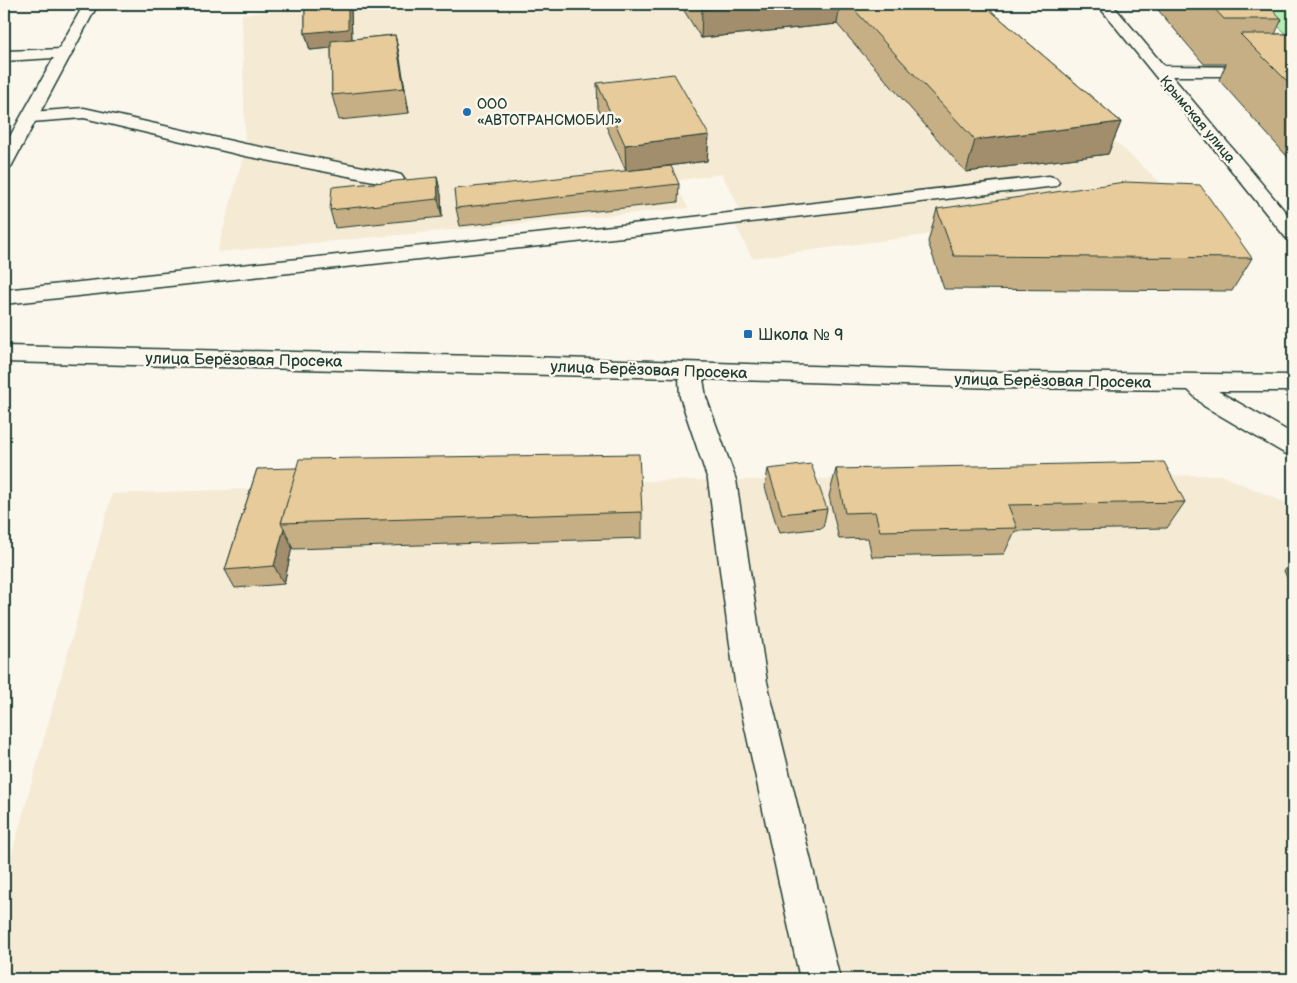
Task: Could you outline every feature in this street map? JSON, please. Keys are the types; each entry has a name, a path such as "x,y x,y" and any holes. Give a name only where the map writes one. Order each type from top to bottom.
{"street":[{"path":"4,163 31,117 91,4"},
{"name":"Крымская улица","path":"1104,4 1293,234"},
{"path":"4,56 64,54"},
{"path":"1158,70 1281,71"},
{"path":"31,117 84,113 245,150 394,179"},
{"path":"4,298 641,229 1049,182"},
{"name":"улица Берёзовая Просека","path":"4,354 690,370 999,380 1293,383"},
{"path":"690,370 693,397 722,480 750,682 820,979"},
{"path":"1194,382 1213,400 1293,446"}],"shaded area":[{"path":"364,4 963,4 1181,201 752,258 736,226 744,217 722,174 674,181 688,208 217,252 245,150 242,14"},
{"path":"1221,475 1293,506 1293,979 4,979 4,882 112,494 306,487 640,481"}],"green space":[{"path":"1254,4 1293,4 1293,40"}],"building":[{"path":"305,4 348,4 348,29 305,33"},
{"path":"699,4 753,4 702,9"},
{"path":"849,4 983,4 1121,122 975,140"},
{"path":"1210,4 1266,4 1282,19 1224,19"},
{"path":"1240,34 1293,34 1293,87"},
{"path":"395,35 404,88 332,95 331,41"},
{"path":"674,74 709,135 625,145 597,83"},
{"path":"671,166 679,184 456,208 454,189"},
{"path":"437,177 438,199 330,210 332,187"},
{"path":"1125,182 1200,185 1252,258 954,256 937,209"},
{"path":"639,454 642,512 281,523 299,459"},
{"path":"1164,462 1185,502 1008,505 1017,528 880,531 875,512 845,513 836,469"},
{"path":"811,464 827,509 782,514 768,469"},
{"path":"297,468 281,523 284,528 274,566 225,570 257,469"}],"place":[{"name":"ООО «АВТОТРАНСМОБИЛ»","path":"467,112"},
{"name":"Школа № 9","path":"748,334"}]}
